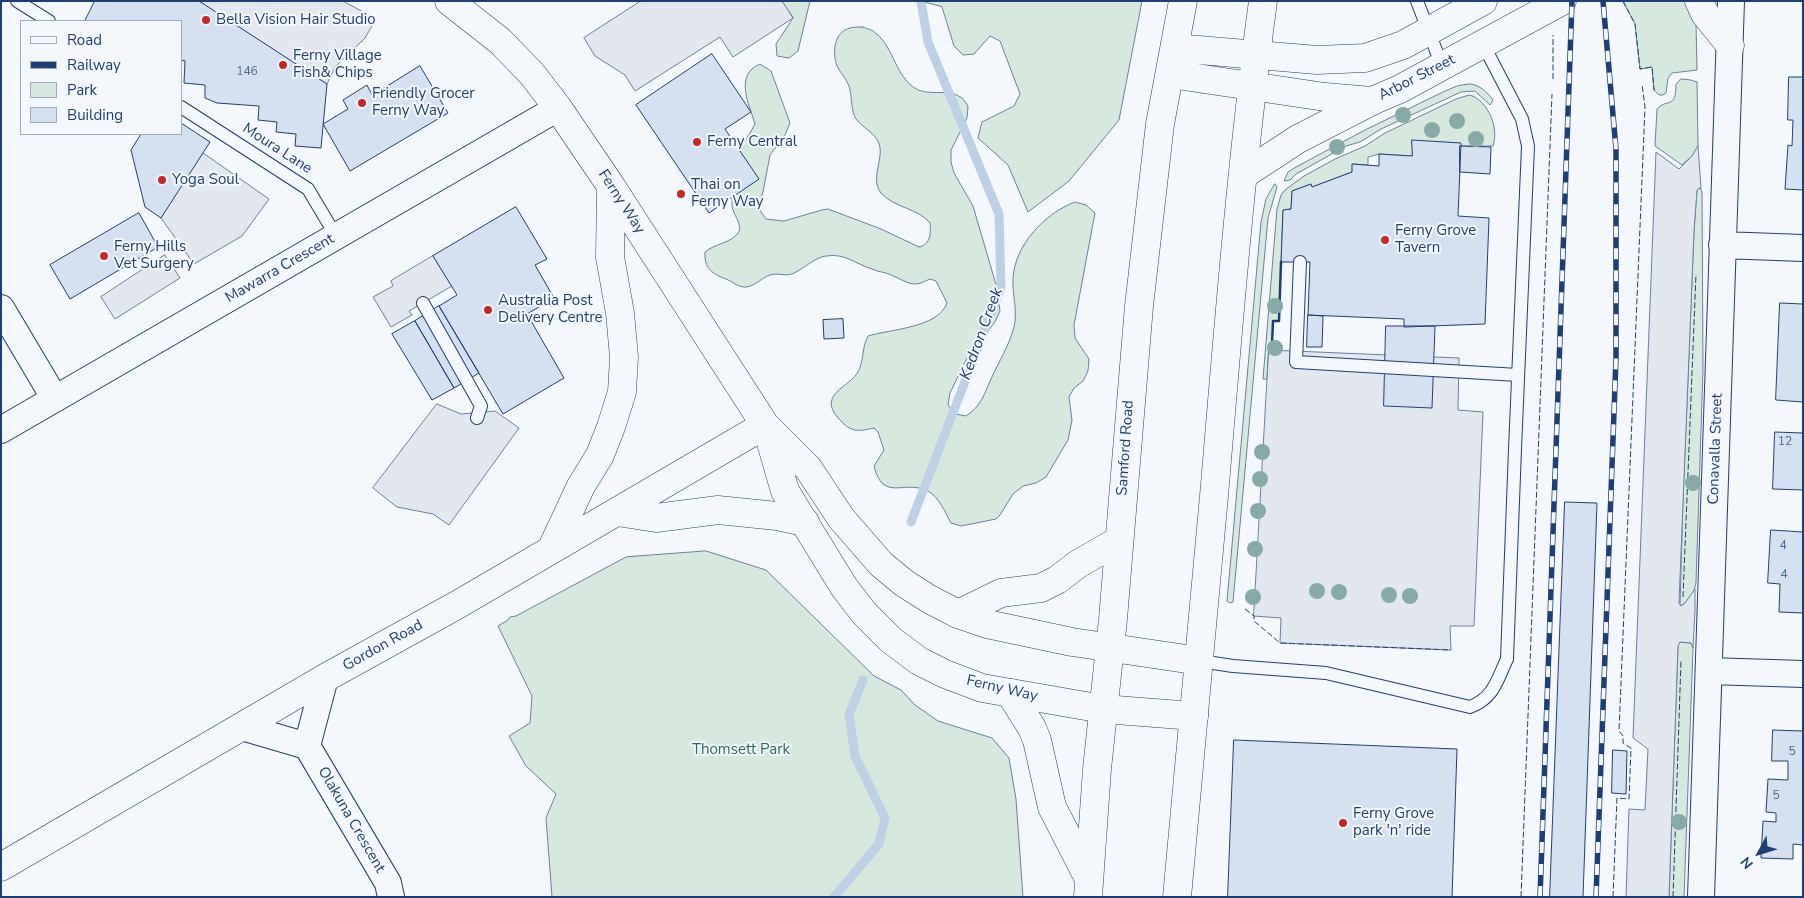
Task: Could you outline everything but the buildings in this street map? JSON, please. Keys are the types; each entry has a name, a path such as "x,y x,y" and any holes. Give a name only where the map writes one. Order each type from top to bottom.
{"street":[{"name":"Ferny Way","path":"450,1 500,41 532,74 558,108 611,186 765,426 808,468 841,518 881,564 920,594 958,614 987,624 1016,632 1200,661"},
{"name":"Samford Road","path":"1088,887 1096,769 1109,647 1139,306 1160,124 1183,1"},
{"path":"1177,897 1200,661 1230,303 1252,86 1264,1"},
{"path":"1175,48 1317,60 1365,58 1395,48 1483,1"},
{"name":"Arbor Street","path":"1170,74 1326,97 1372,101 1400,89 1562,1"},
{"path":"1699,1 1705,14 1730,45"},
{"name":"Conavalla Street","path":"1701,897 1731,1"},
{"path":"1243,175 1298,139 1372,101"},
{"name":"Mawarra Crescent","path":"1,430 558,108"},
{"path":"552,548 581,486 600,455 622,392 624,357 620,313 610,257 611,186"},
{"path":"1722,245 1803,248"},
{"path":"1,308 55,399"},
{"name":"Ferny Way","path":"765,426 786,491 844,587 864,613 891,640 920,661 945,674 982,688 1103,709 1194,716"},
{"name":"Gordon Road","path":"1,868 325,678 457,605 552,548 765,426"},
{"path":"617,512 656,518 718,510 776,516 805,522"},
{"path":"958,614 1001,592 1041,588 1057,580 1078,564 1118,541"},
{"path":"1710,671 1803,674"},
{"path":"242,727 307,746 325,678"},
{"path":"1010,693 1032,728 1037,740 1052,808 1088,887"},
{"name":"Olakuna Crescent","path":"307,746 388,883 391,897"}],"lane":[{"path":"17,1 46,20"},
{"path":"1417,1 1442,66"},
{"path":"1200,661 1232,666 1326,672 1470,707 1487,699 1494,688 1507,659 1528,146 1522,119 1483,44"},
{"name":"Moura Lane","path":"182,108 308,189 336,236"},
{"path":"1300,262 1296,362 1518,375"},
{"path":"423,303 481,406 477,418"}],"green space":[{"path":"782,1 810,1 798,51 789,58 777,56 776,44 793,18"},
{"path":"921,1 1142,1 1119,120 1069,181 1028,212 1008,165 978,138 982,122 1014,106 1020,94 1000,41 990,36 974,54 963,55 954,46 942,7"},
{"path":"1623,1 1690,1 1696,23 1697,70 1672,73 1668,78 1666,93 1663,95 1659,95 1654,90 1652,67 1640,69 1635,24"},
{"path":"862,27 872,30 880,37 902,74 913,87 925,92 956,95 962,98 968,107 967,118 951,150 951,162 954,173 973,206 997,288 1000,311 995,322 966,360 950,393 948,405 955,414 966,416 979,404 1009,341 1015,321 1013,278 1015,266 1026,242 1043,222 1064,207 1075,202 1086,205 1095,213 1074,325 1075,338 1089,359 1088,371 1083,381 1074,388 1069,397 1072,420 1068,440 1046,477 1036,483 1023,486 1013,494 996,519 961,526 951,523 939,501 928,491 911,487 895,488 883,484 874,466 884,450 878,432 874,428 853,430 849,428 834,412 831,405 837,392 859,370 868,336 924,323 942,311 947,303 936,281 930,279 919,284 909,283 845,257 833,255 818,259 793,274 770,275 751,286 743,287 710,270 706,262 705,252 731,239 738,233 740,227 732,205 737,160 741,148 755,124 747,99 745,83 747,75 760,64 771,71 790,123 785,135 770,155 759,203 759,209 766,219 784,221 828,209 881,229 919,247 928,241 930,223 919,214 892,202 881,193 877,181 880,154 878,141 854,116 849,86 835,61 836,43 841,34 845,30"},
{"path":"1681,79 1697,82 1698,146 1692,156 1682,165 1655,146 1657,109 1672,101 1676,93 1676,85"},
{"path":"1470,84 1480,87 1488,94 1493,100 1490,105 1475,91 1461,92 1381,129 1360,142 1346,146 1296,174 1290,180 1284,181 1288,172 1365,130 1443,92 1457,86"},
{"path":"1470,95 1482,103 1491,116 1495,132 1493,146 1460,146 1412,156 1379,154 1368,157 1368,165 1353,164 1352,172 1312,187 1311,184 1292,191 1291,209 1283,210 1279,321 1273,321 1272,344 1269,344 1267,379 1263,379 1277,209 1281,195 1304,176 1335,159 1365,146 1385,133 1456,99"},
{"path":"1275,184 1277,187 1268,218 1233,602 1230,603 1227,601 1261,222 1266,199"},
{"path":"1699,188 1702,191 1703,369 1696,582 1691,596 1680,606 1694,231 1697,190"},
{"name":"Thomsett Park","path":"706,551 766,570 874,676 901,690 915,705 938,721 992,738 1009,758 1016,799 1023,897 552,897 546,818 556,794 526,766 509,736 530,723 532,696 498,626 510,617 516,616 626,557"},
{"path":"1680,642 1691,643 1693,648 1684,897 1669,897 1678,646"}],"shaded area":[{"path":"199,1 343,1 376,19 365,38 335,67 327,84"},
{"path":"641,1 782,1 793,18 733,57 720,37 635,91 625,75 595,56 584,38"},
{"path":"1698,146 1701,189 1697,190 1694,231 1679,603 1681,606 1685,603 1695,589 1693,648 1691,643 1680,642 1678,646 1669,897 1626,897 1629,809 1645,810 1648,749 1633,738 1656,152 1679,169 1692,156"},
{"path":"203,153 269,199 242,236 194,264 161,218"},
{"path":"165,255 180,278 115,319 101,297"},
{"path":"433,256 452,286 409,311 412,315 391,327 373,297 393,286 391,281"},
{"path":"1269,350 1459,358 1458,410 1483,412 1474,626 1450,626 1451,650 1280,643 1281,618 1254,616"},
{"path":"437,404 461,414 495,411 519,428 449,525 433,514 397,507 373,488"}],"waterway":[{"name":"Kedron Creek","path":"911,522 1001,288 999,214 928,42 921,1"},
{"name":"Kedron Creek","path":"834,897 879,844 885,818 855,756 849,714 863,680"}],"railway":[{"path":"1540,897 1572,1"},
{"path":"1596,897 1616,358 1616,149 1603,1"}],"fence":[{"path":"1623,1 1635,24 1640,69 1652,67 1654,90"},
{"path":"1553,35 1553,79"},
{"path":"1613,897 1617,798 1629,799 1631,748 1623,743 1623,736 1619,731 1645,107 1642,84"},
{"path":"1521,897 1552,94"},
{"path":"1683,597 1696,274"},
{"path":"1245,609 1254,616 1254,621 1280,643 1451,650"},
{"path":"1673,897 1681,661"}],"wall":[{"path":"1272,344 1273,321 1279,321 1281,262"}],"place":[{"name":"Bella Vision Hair Studio","path":"206,20"},
{"name":"Ferny Village Fish& Chips","path":"283,65"},
{"name":"Friendly Grocer Ferny Way","path":"362,103"},
{"name":"Ferny Central","path":"697,142"},
{"name":"Yoga Soul","path":"162,180"},
{"name":"Thai on Ferny Way","path":"681,194"},
{"name":"Ferny Grove Tavern","path":"1385,240"},
{"name":"Ferny Hills Vet Surgery","path":"104,256"},
{"name":"Australia Post Delivery Centre","path":"488,310"},
{"name":"Ferny Grove park 'n' ride","path":"1343,823"}]}
